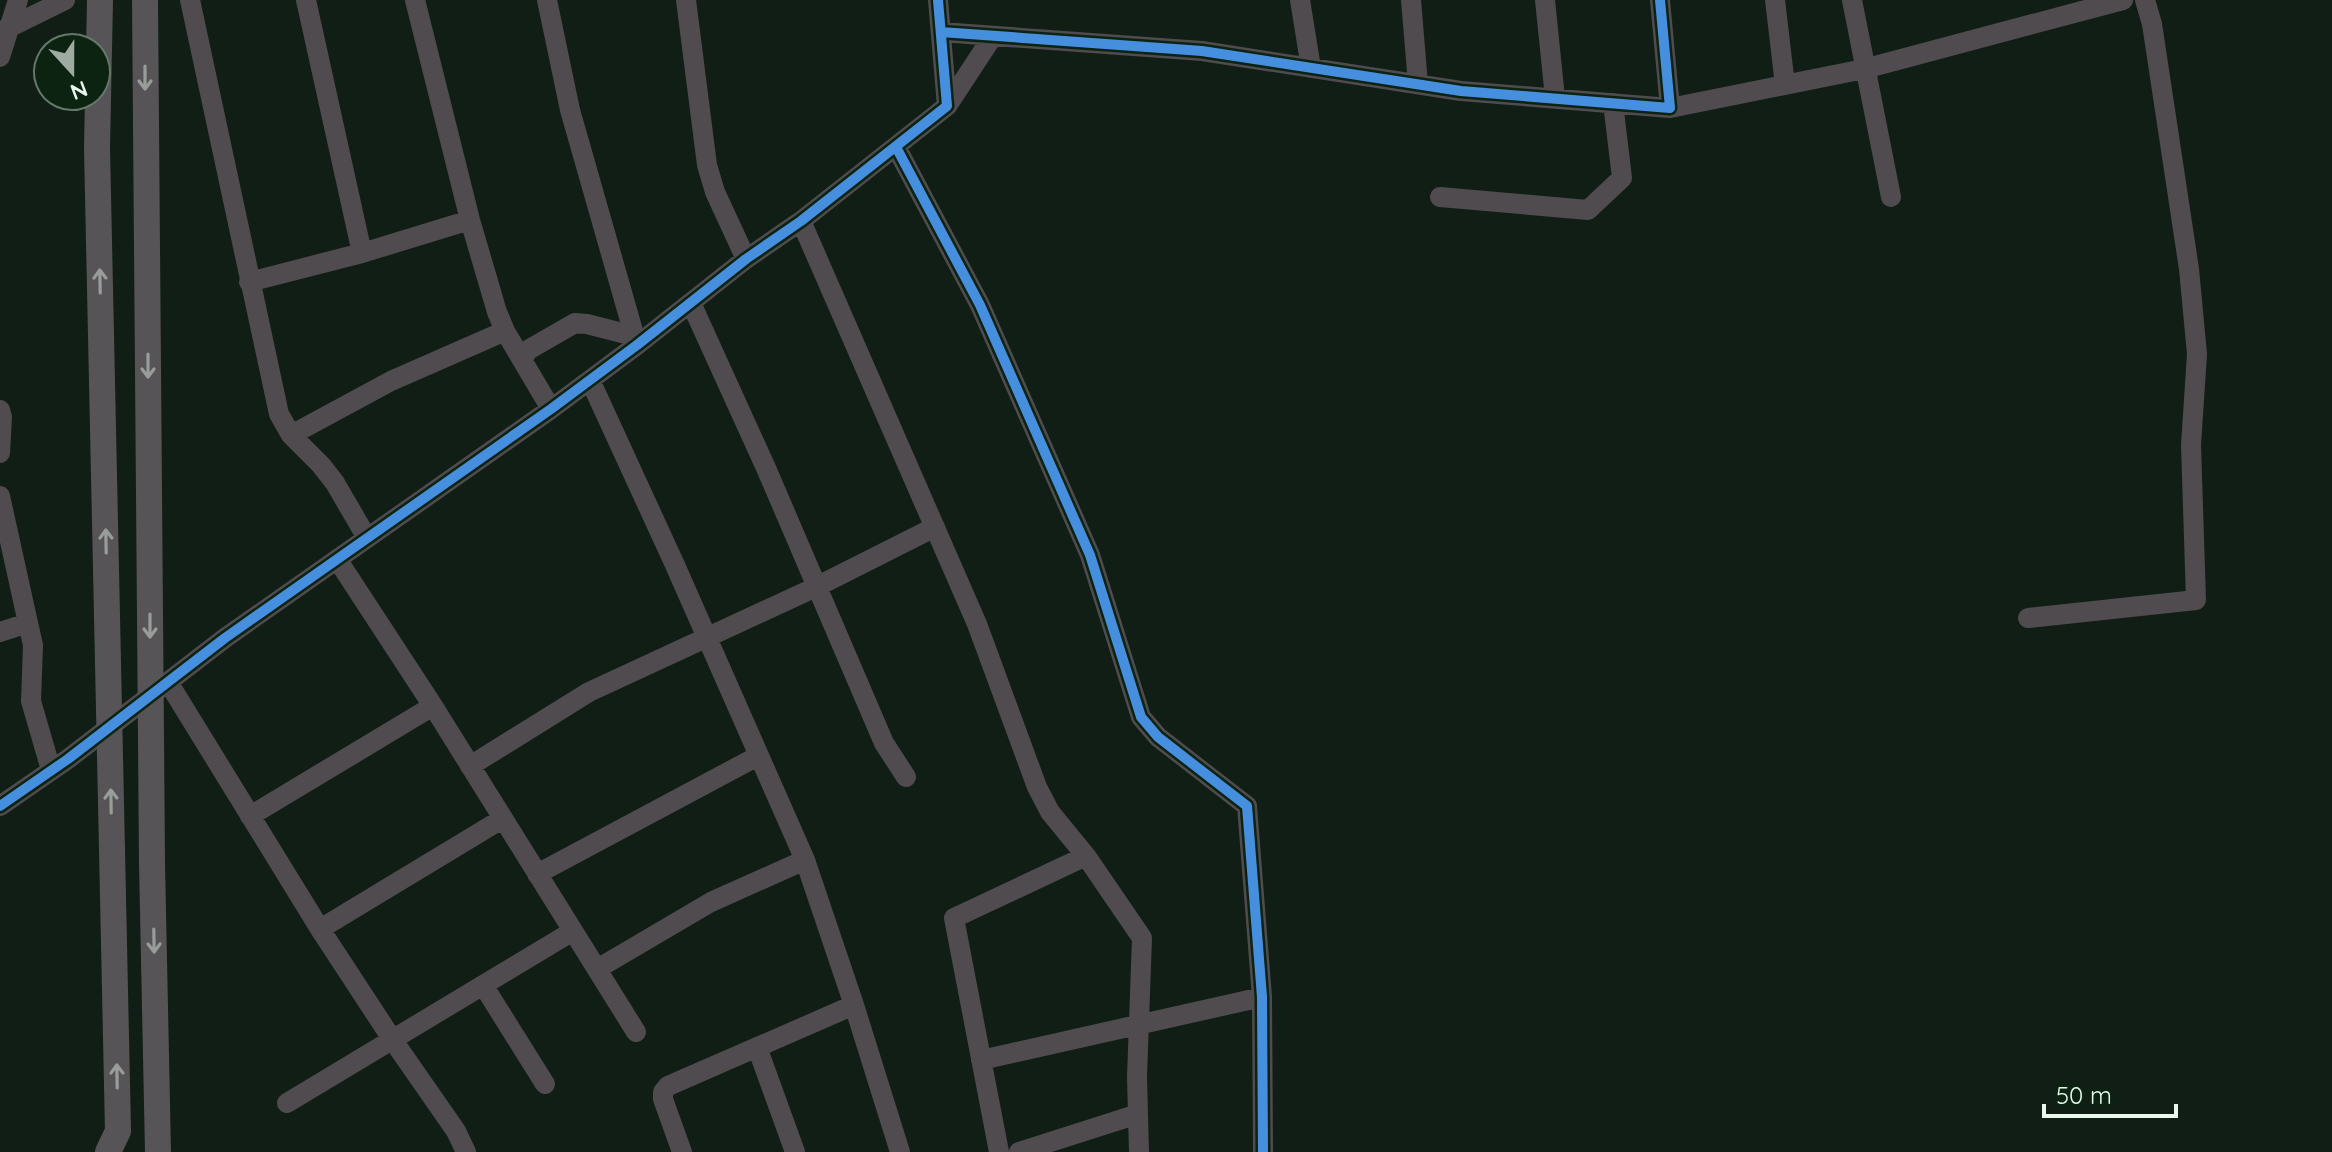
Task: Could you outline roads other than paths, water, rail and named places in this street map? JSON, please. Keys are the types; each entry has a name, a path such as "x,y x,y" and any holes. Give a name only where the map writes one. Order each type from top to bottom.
{"main road":[{"path":"100,0 97,148 118,1131 108,1152"},
{"path":"145,0 159,689 158,1152"}],"street":[{"path":"0,57 5,29 18,0"},
{"path":"5,29 65,0"},
{"path":"190,0 279,414 291,435 335,483 367,538"},
{"path":"306,0 362,253"},
{"path":"415,0 470,220 497,312 551,409"},
{"path":"547,0 570,110 636,341"},
{"path":"686,0 707,165 715,192 746,259"},
{"path":"938,0 947,106"},
{"path":"1300,0 1311,68"},
{"path":"1411,0 1418,84"},
{"path":"1545,0 1555,98"},
{"path":"1660,0 1670,108"},
{"path":"1775,0 1785,85"},
{"path":"1852,0 1891,197"},
{"path":"941,32 1202,51 1461,91 1670,108 1864,69 2123,0"},
{"path":"2028,618 2196,600 2191,445 2197,354 2189,269 2152,24 2145,0"},
{"path":"0,806 225,638 551,409 636,341 801,221 947,106 993,36"},
{"path":"1440,197 1588,210 1622,178 1613,103"},
{"path":"896,147 980,305 1090,555 1141,717 1158,737 1247,806 1262,997 1263,1152"},
{"path":"249,282 362,253 470,220"},
{"path":"801,221 977,624 1037,787 1050,812 1086,856 1142,938 1139,1152"},
{"path":"691,303 884,743 906,777"},
{"path":"522,360 528,350 575,323 587,324 636,341"},
{"path":"291,435 391,381 505,331"},
{"path":"590,380 805,860 900,1152"},
{"path":"0,410 0,453"},
{"path":"0,496 33,645 31,701 51,770"},
{"path":"470,766 589,692 816,587 935,527"},
{"path":"337,559 433,706 636,1032"},
{"path":"0,632 28,623"},
{"path":"159,689 250,816 320,929 456,1131 466,1152"},
{"path":"250,816 433,706"},
{"path":"537,874 758,756"},
{"path":"320,929 502,819"},
{"path":"999,1152 954,918 1086,856"},
{"path":"597,969 711,902 805,860"},
{"path":"287,1103 573,931"},
{"path":"483,985 545,1084"},
{"path":"981,1060 1262,997"},
{"path":"682,1152 665,1106 663,1092 668,1086 854,1005"},
{"path":"757,1047 795,1152"},
{"path":"1019,1152 1138,1114"}]}
